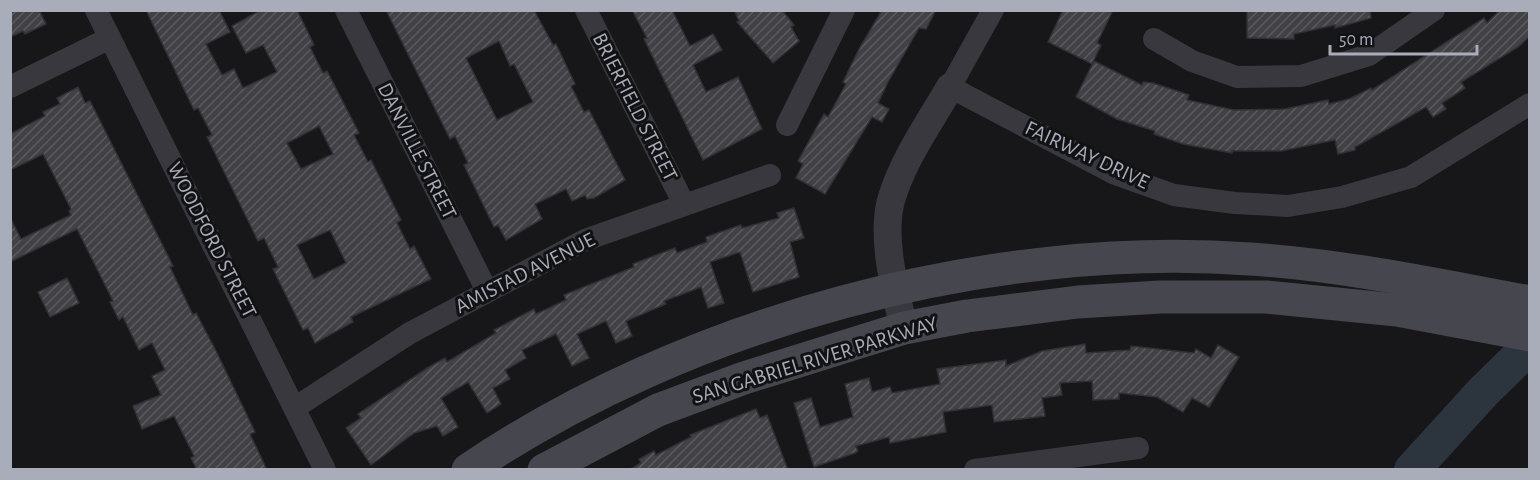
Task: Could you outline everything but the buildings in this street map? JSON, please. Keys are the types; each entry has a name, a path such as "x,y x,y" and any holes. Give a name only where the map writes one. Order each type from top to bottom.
{"main road":[{"name":"SAN GABRIEL RIVER PARKWAY","path":"468,470 544,423 650,370 721,342 797,316 895,289 1017,267 1171,257 1247,258 1311,264 1530,302"},
{"name":"SAN GABRIEL RIVER PARKWAY","path":"544,470 658,410 744,378 904,328 967,316 1078,302 1160,297 1266,297 1397,310 1530,335"}],"street":[{"name":"WOODFORD STREET","path":"96,10 296,407 325,470"},
{"name":"DANVILLE STREET","path":"346,10 487,291"},
{"name":"BRIERFIELD STREET","path":"586,10 684,204"},
{"path":"904,328 895,289 888,232 891,199 902,169 993,10"},
{"path":"1154,39 1192,61 1238,77 1301,76 1369,54 1434,10"},
{"path":"787,125 841,12"},
{"path":"10,87 110,38"},
{"name":"FAIRWAY DRIVE","path":"951,87 1115,174 1174,195 1235,203 1288,206 1342,197 1411,177 1530,105"},
{"name":"AMISTAD AVENUE","path":"296,407 410,333 585,240 770,175"},
{"path":"975,470 1138,448"}],"waterway":[{"path":"1412,470 1483,392 1530,346"}]}
